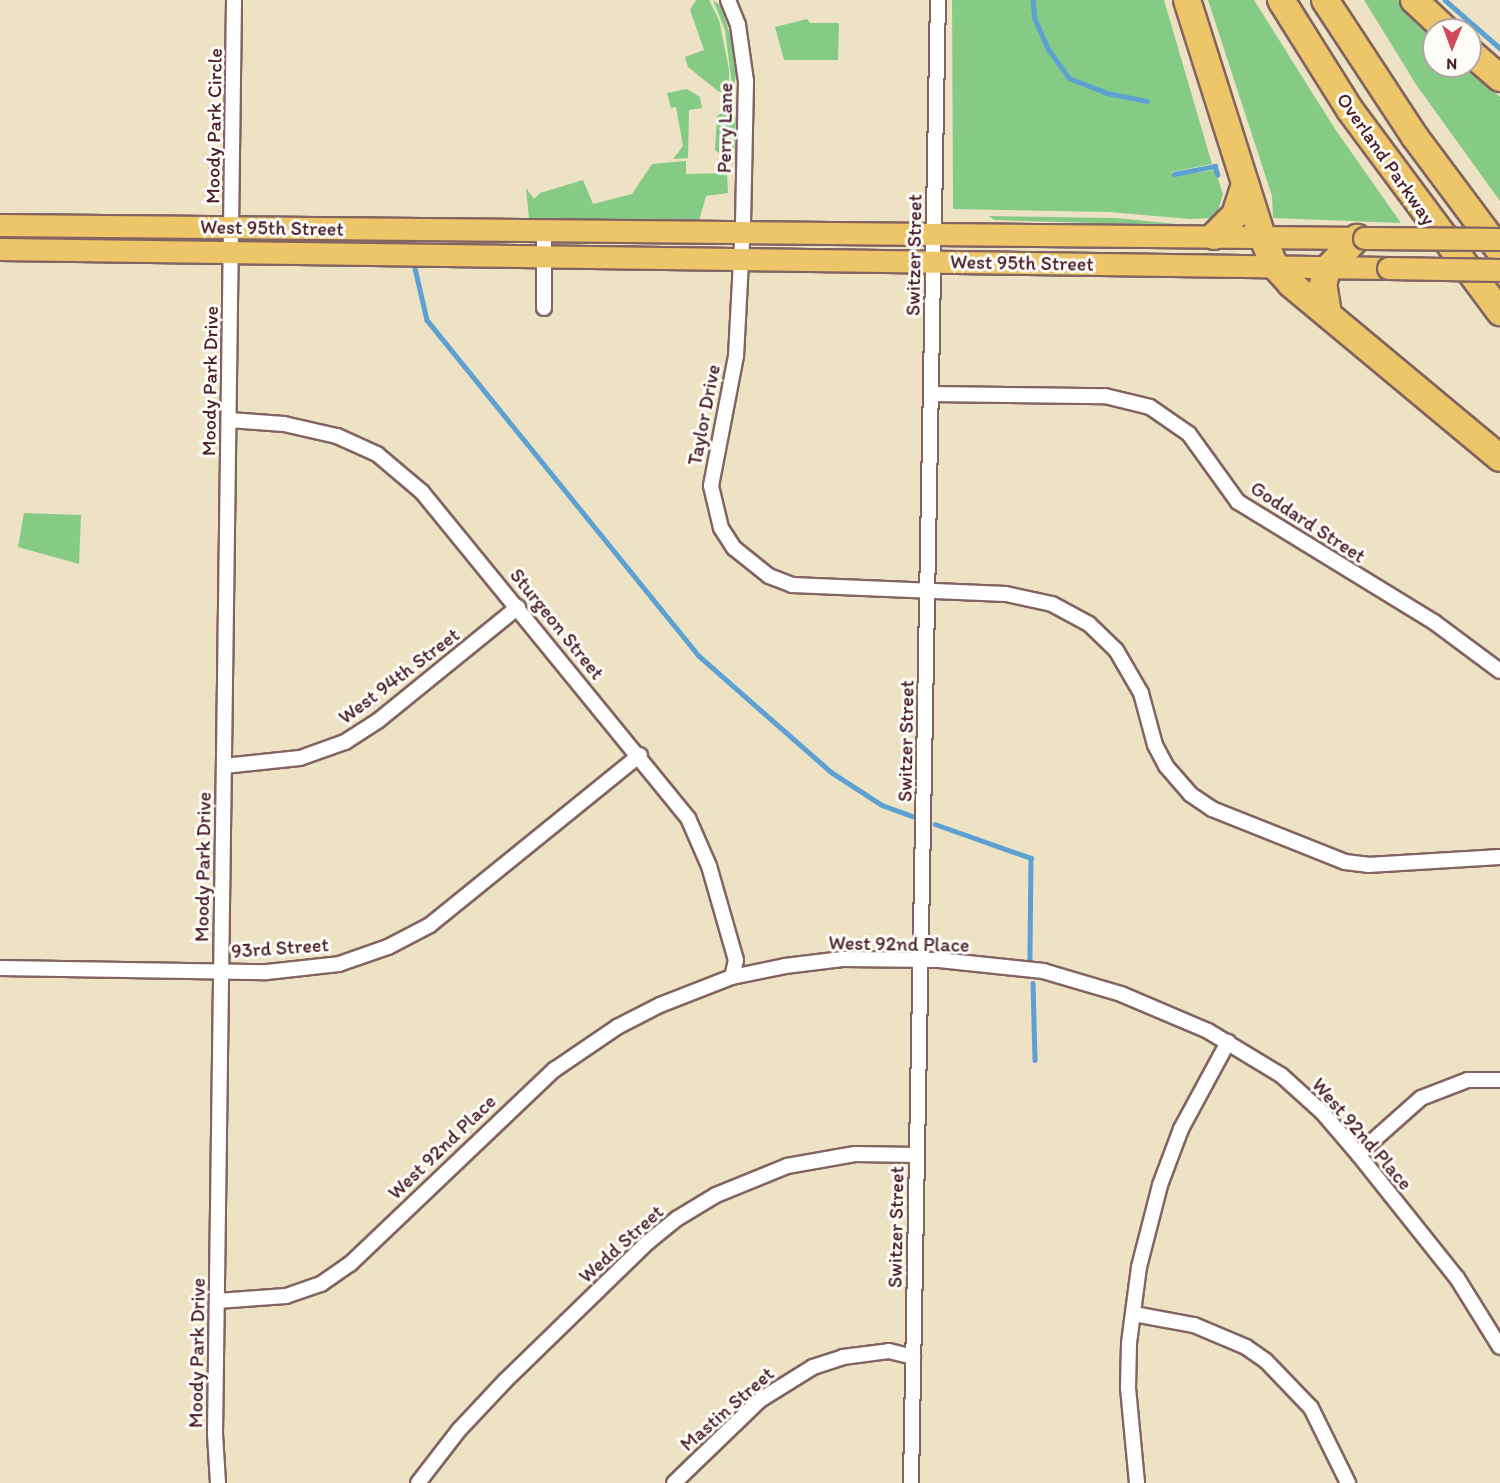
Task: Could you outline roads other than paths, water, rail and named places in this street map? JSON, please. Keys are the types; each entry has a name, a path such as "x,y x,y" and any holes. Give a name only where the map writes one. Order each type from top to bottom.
{"highway":[{"path":"1187,0 1262,236 1275,266 1328,314 1500,458"},
{"name":"Overland Parkway","path":"1281,0 1380,152 1500,312"},
{"name":"Overland Parkway","path":"1325,0 1415,137 1500,251"},
{"path":"1414,0 1433,18"},
{"path":"1482,62 1500,78"},
{"path":"1214,236 1234,215 1245,184"},
{"path":"1328,314 1323,284 1328,268 1360,238"}],"main road":[{"name":"West 95th Street","path":"0,225 742,234 935,233 1500,239"},
{"path":"364,230 364,253"},
{"name":"West 95th Street","path":"0,249 1500,270"}],"street":[{"name":"Moody Park Circle","path":"232,252 234,0"},
{"name":"Perry Lane","path":"728,0 738,25 746,81 742,258"},
{"name":"Switzer Street","path":"911,1483 938,0"},
{"path":"544,232 544,308"},
{"name":"Moody Park Drive","path":"218,1483 217,1301 232,252"},
{"name":"Taylor Drive","path":"742,258 735,356 712,470 715,508 722,528 751,565 792,585 1026,597 1052,604 1089,624 1129,669 1166,766 1190,794 1212,809 1344,862 1368,865 1500,857"},
{"name":"Goddard Street","path":"931,394 1106,396 1150,407 1189,434 1229,492 1246,508 1434,622 1500,671"},
{"name":"Sturgeon Street","path":"229,420 312,429 377,454 422,492 640,755 688,818 702,847 736,960 732,977"},
{"name":"West 94th Street","path":"224,766 300,758 345,741 379,720 518,607"},
{"name":"93rd Street","path":"0,968 222,972 308,970 388,947 430,925 464,900 640,755"},
{"name":"West 92nd Place","path":"217,1301 285,1296 321,1284 350,1264 511,1108 563,1063 660,1005 732,977 843,959 921,960 1043,971 1147,1003 1228,1042 1302,1092 1358,1154 1457,1278 1500,1347"},
{"path":"1137,1483 1128,1388 1139,1267 1160,1185 1181,1129 1228,1042"},
{"path":"1358,1154 1420,1098 1468,1080 1500,1080"},
{"name":"Wedd Street","path":"418,1483 459,1430 505,1382 648,1242 678,1218 716,1195 787,1166 855,1154 917,1155"},
{"path":"1134,1314 1194,1325 1246,1347 1266,1361 1311,1408 1348,1483"},
{"name":"Mastin Street","path":"674,1483 760,1400 813,1367 843,1358 889,1351 914,1357"}],"waterway":[{"path":"1033,0 1035,19 1049,50 1069,78 1107,93 1147,101"},
{"path":"1445,0 1500,48"},
{"path":"1174,174 1215,166 1218,175"},
{"path":"415,268 427,320 698,655 831,772 882,805 912,816"},
{"path":"935,824 1031,858 1030,962"},
{"path":"1033,983 1035,1060"}]}
